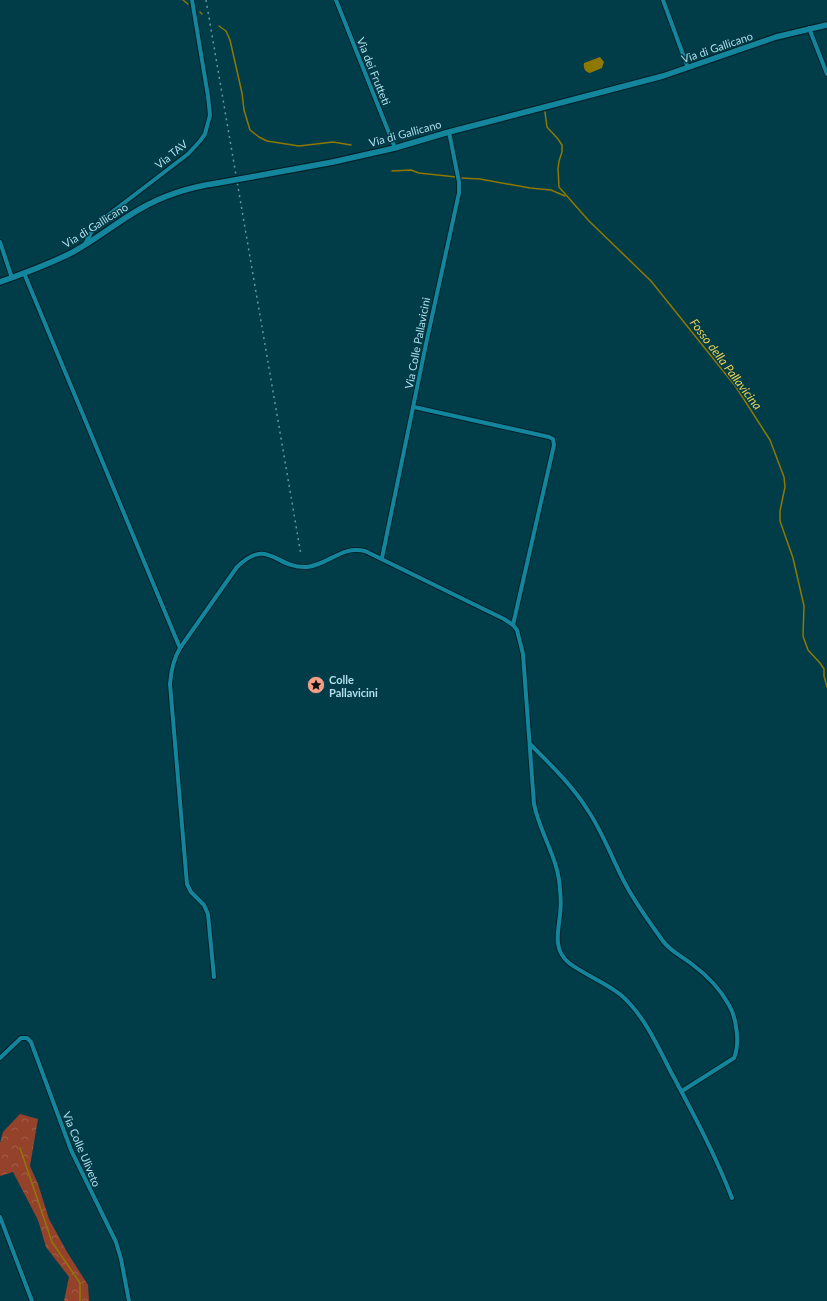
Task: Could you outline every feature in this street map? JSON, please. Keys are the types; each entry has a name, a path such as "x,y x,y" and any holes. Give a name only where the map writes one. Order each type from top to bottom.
{"street":[{"name":"Via TAV","path":"83,246 99,222 188,154 205,134 210,115 192,0"},
{"name":"Via dei Frutteti","path":"336,0 395,148"},
{"path":"663,0 688,68"},
{"name":"Via di Gallicano","path":"0,282 60,258 83,246 126,217 153,202 180,191 218,182 333,162 395,148 449,132 654,78 688,68 754,44 827,24"},
{"path":"810,28 827,74"},
{"name":"Via Colle Pallavicini","path":"382,558 414,407 428,332 459,190 459,182 449,132"},
{"path":"0,242 12,278"},
{"path":"24,273 180,648"},
{"path":"414,407 553,439 554,445 514,625"},
{"path":"214,977 208,914 204,905 191,892 187,884 170,684 173,663 180,648 237,567 250,556 259,553 267,554 288,564 305,567 352,549 365,551 382,558 514,625 520,637 524,659 532,790 535,808 539,824 555,862 560,881 560,910 557,938 560,953 569,963 611,988 621,996 639,1016 653,1037 682,1091 717,1161 732,1198"},
{"path":"529,743 559,773 589,811 609,848 626,886 663,941 712,981 724,996 733,1013 737,1029 736,1054 734,1058 682,1091"},
{"name":"Via Colle Uliveto","path":"0,1058 21,1038 27,1038 31,1042 71,1150 116,1242 121,1259 129,1301"},
{"path":"0,1217 32,1301"}],"green space":[{"path":"20,1114 38,1119 30,1166 38,1184 49,1219 67,1252 88,1285 89,1301 64,1301 69,1277 46,1247 38,1220 13,1172 0,1176 0,1143 3,1132"}],"shaded area":[{"path":"600,57 604,62 602,68 590,73 586,71 584,68 584,63"}],"waterway":[{"path":"183,0 188,4"},
{"path":"219,26 226,31 230,40 242,93 244,110 250,130 267,141 299,146 333,142 351,145"},
{"name":"Fosso della Pallavicina","path":"545,112 547,127 562,145 558,169 559,187 589,221 651,281 736,387 770,440 784,477 785,487 780,511 780,521 793,558 804,606 803,636 808,650 824,669 827,687"},
{"path":"392,171 411,170 419,173 456,177"},
{"path":"461,178 480,179 530,188 551,190 565,196"},
{"path":"20,1148 52,1242 80,1283 80,1301"}],"railway":[{"path":"206,0 301,555"}],"place":[{"name":"Colle Pallavicini","path":"316,685"}]}
